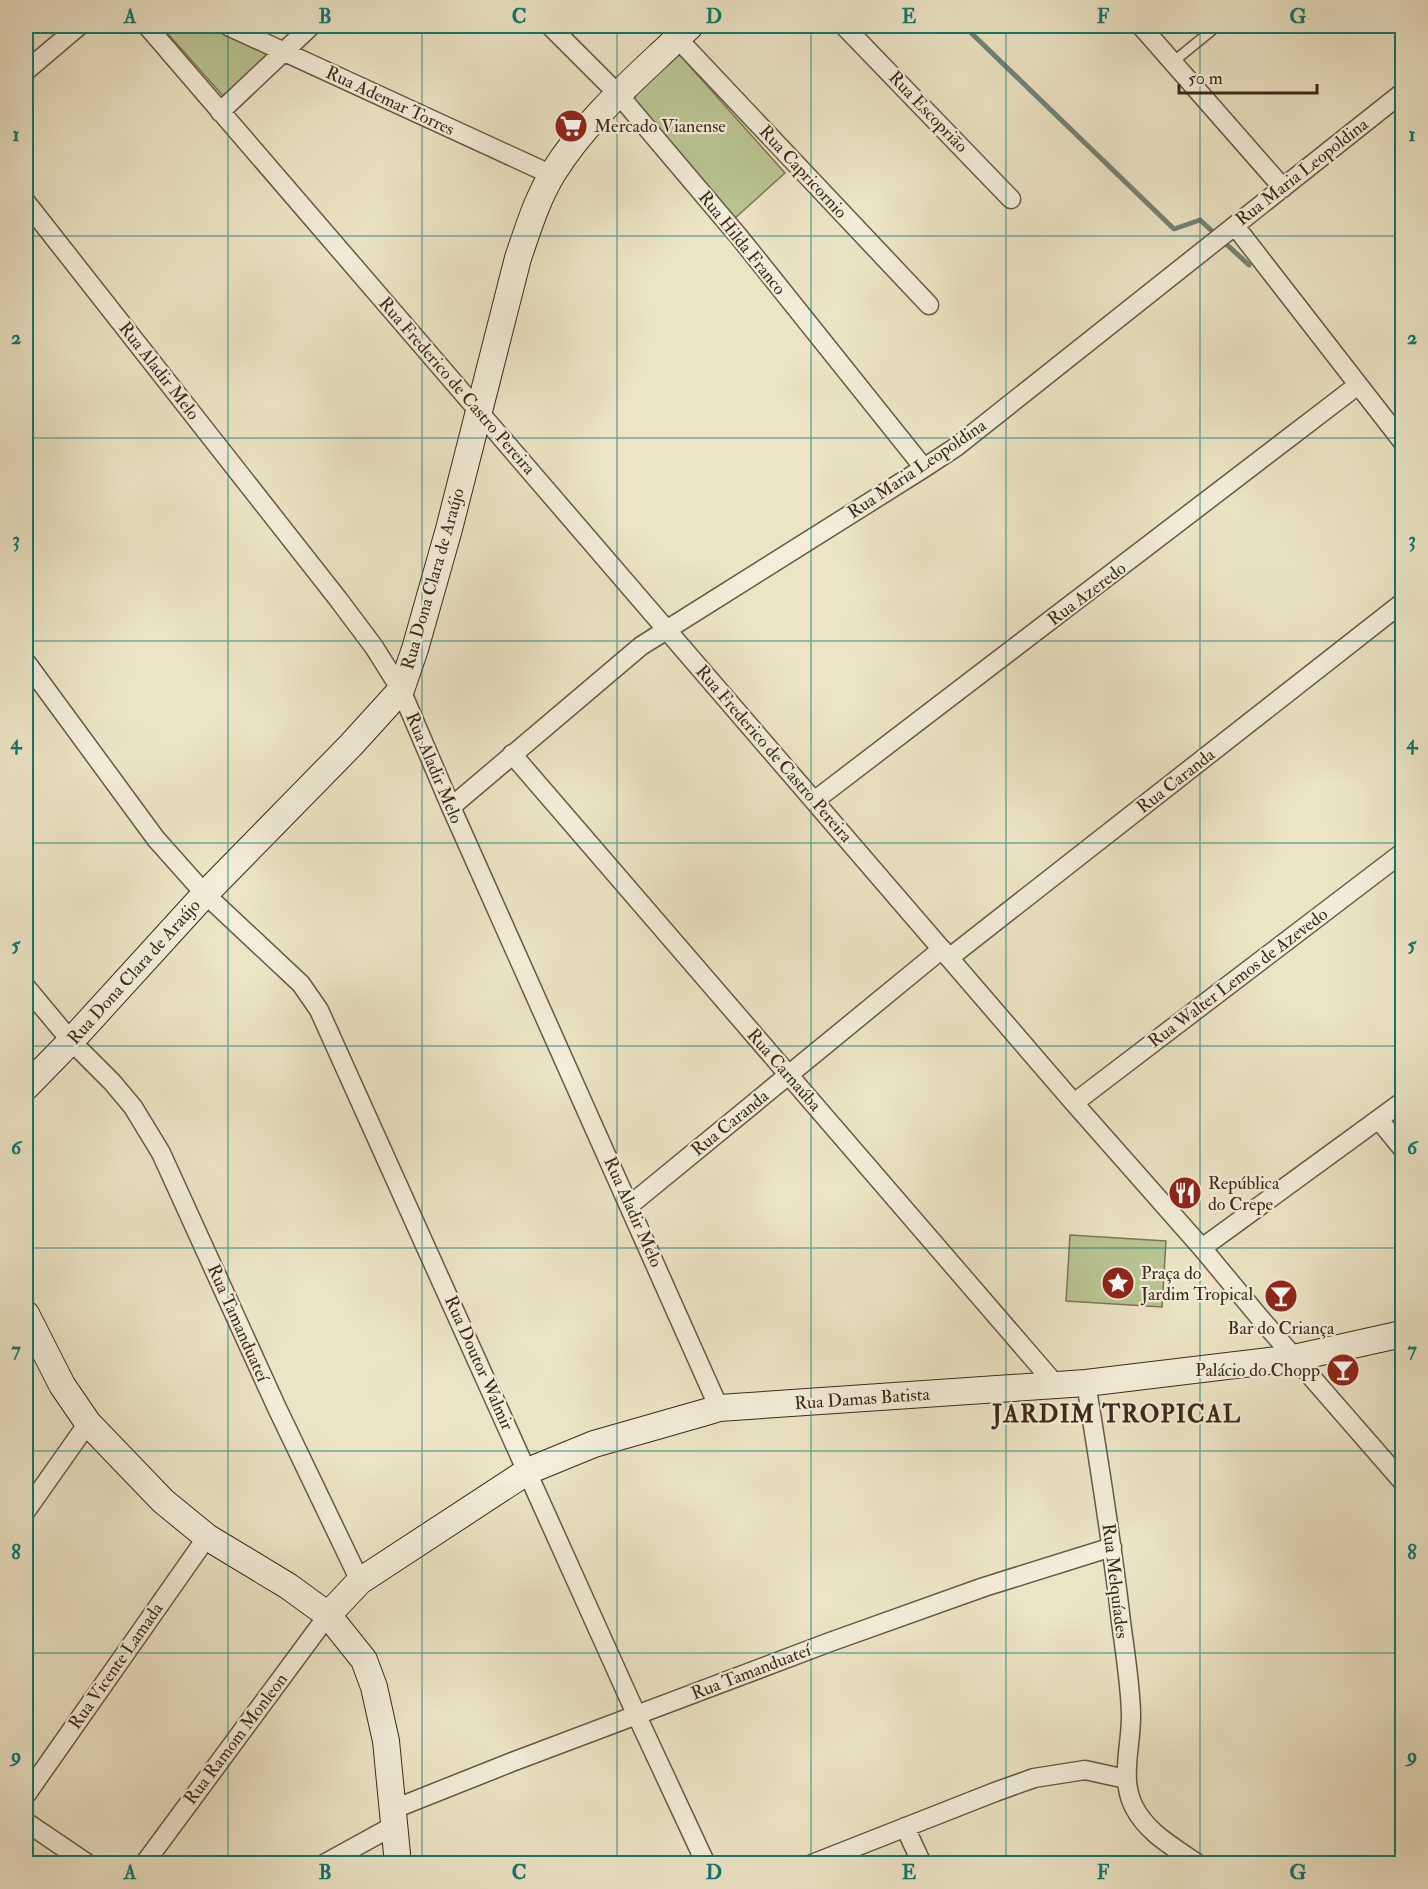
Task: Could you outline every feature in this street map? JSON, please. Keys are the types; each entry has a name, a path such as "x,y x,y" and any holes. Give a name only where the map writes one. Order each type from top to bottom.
{"main road":[{"name":"Rua Dona Clara de Araújo","path":"26,1087 205,894 358,737 400,690 415,649 449,530 518,258 532,215 552,175 581,136 683,32"},
{"path":"26,1314 62,1385 88,1423 163,1501 207,1537 288,1586 328,1615 364,1660 374,1687 386,1741 398,1863"},
{"name":"Rua Damas Batista","path":"360,1581 528,1471 594,1444 719,1408 1086,1383 1294,1358 1402,1334"},
{"path":"328,1615 360,1581"}],"street":[{"path":"26,71 79,26"},
{"name":"Rua Frederico de Castro Pereira","path":"147,26 1402,1481"},
{"name":"Rua Ademar Torres","path":"228,26 552,175"},
{"path":"220,112 311,26"},
{"name":"Rua Escoprião","path":"844,26 1011,199"},
{"path":"1141,26 1283,188"},
{"name":"Rua Hilda Franco","path":"557,28 619,95 740,238 924,468"},
{"name":"Rua Capricornio","path":"683,32 929,305"},
{"name":"Rua Maria Leopoldina","path":"451,807 641,646 956,447 1283,188 1400,101"},
{"name":"Rua Aladir Melo","path":"26,202 338,599 374,647 400,690 719,1408"},
{"path":"1232,228 1402,441"},
{"name":"Rua Azeredo","path":"814,801 1358,385"},
{"name":"Rua Caranda","path":"630,1205 789,1075 1402,603"},
{"name":"Rua Doutor Walmir","path":"26,662 156,839 205,894 302,984 319,1010 637,1716 706,1863"},
{"name":"Rua Carnaúba","path":"512,754 1056,1385"},
{"name":"Rua Walter Lemos de Azevedo","path":"1074,1103 1402,853"},
{"name":"Rua Tamanduateí","path":"26,987 71,1041 112,1082 133,1107 161,1153 272,1398 360,1581"},
{"path":"1202,1248 1402,1102"},
{"path":"1379,1120 1402,1148"},
{"name":"Rua Melquíades","path":"1086,1383 1112,1548 1130,1700 1131,1731 1126,1779"},
{"path":"26,1511 88,1423"},
{"name":"Rua Vicente Lamada","path":"26,1795 207,1537"},
{"name":"Rua Tamanduateí","path":"324,1863 394,1817 512,1762 830,1642 984,1587 1112,1548"},
{"name":"Rua Ramom Monleon","path":"144,1863 328,1615"},
{"path":"812,1863 1035,1778 1085,1770 1126,1779 1133,1805 1144,1823 1159,1838 1198,1863"},
{"path":"26,1822 88,1863"},
{"path":"905,1827 922,1863"}],"lane":[{"path":"1173,62 1217,26"}],"green space":[{"path":"161,26 210,26 271,53 224,97"},
{"path":"678,53 785,173 733,220 634,99 649,71"},
{"path":"1070,1235 1166,1241 1162,1307 1066,1301"}],"waterway":[{"path":"964,26 1174,229 1200,220 1249,265"}],"place":[{"name":"Mercado Vianense","path":"571,126"},
{"name":"República do Crepe","path":"1185,1193"},
{"name":"Praça do Jardim Tropical","path":"1118,1283"},
{"name":"Bar do Criança","path":"1281,1296"},
{"name":"Palácio do Chopp","path":"1343,1370"}],"district":[{"name":"JARDIM TROPICAL","path":"1117,1414"}]}
